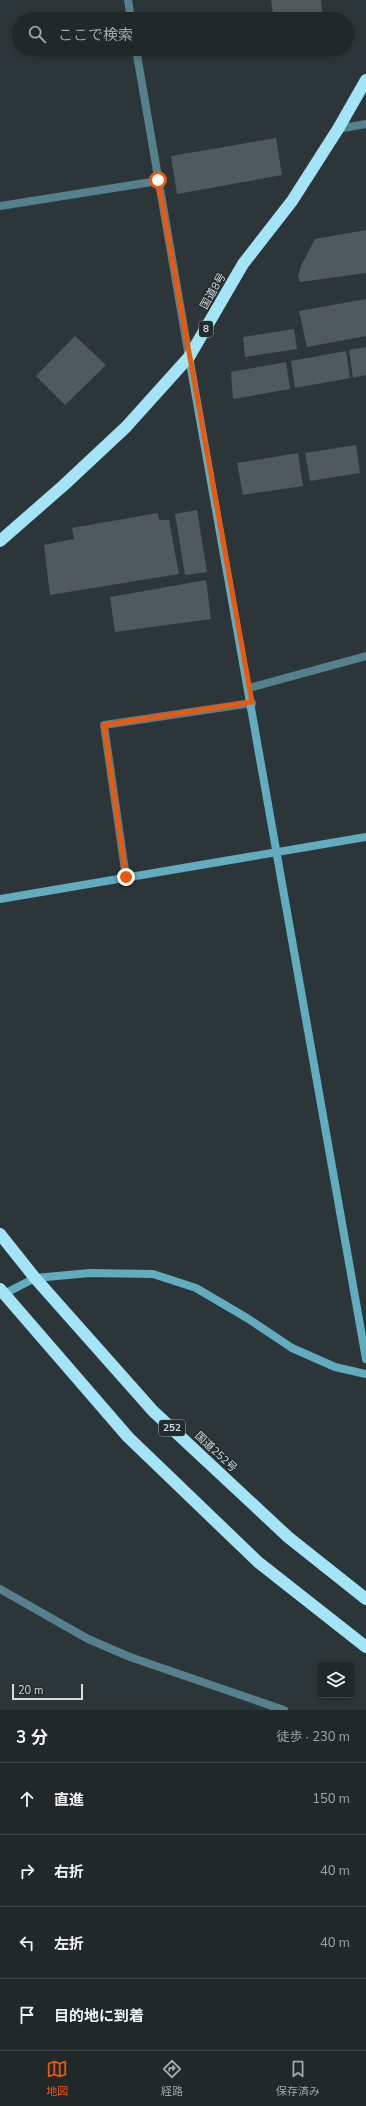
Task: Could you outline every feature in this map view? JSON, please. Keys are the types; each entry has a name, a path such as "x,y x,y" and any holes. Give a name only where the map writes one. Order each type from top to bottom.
{"highway":[{"name":"国道8号","path":"0,541 64,486 126,427 189,357 243,264 292,201 338,129 366,80"},
{"name":"国道252号","path":"0,1234 35,1278 153,1411 288,1537 366,1599"},
{"path":"1,1292 128,1437 258,1562 366,1647"}],"street":[{"path":"128,0 130,12"},
{"path":"137,56 189,357 252,702 366,1359"},
{"path":"338,129 366,124"},
{"path":"0,206 158,180"},
{"path":"249,688 366,656"},
{"path":"126,877 104,725 252,702"},
{"path":"0,899 366,837"},
{"path":"1,1292 35,1278 90,1273 153,1274 196,1288 247,1318 292,1348 335,1367 366,1374"},
{"path":"0,1589 88,1639 130,1657 284,1710"}],"building":[{"path":"271,0 321,0 322,12 273,12"},
{"path":"276,138 282,175 177,194 171,156"},
{"path":"366,230 366,273 300,282 298,277 301,266 315,239"},
{"path":"366,299 366,336 307,347 299,311"},
{"path":"294,329 297,349 245,357 243,337"},
{"path":"75,336 106,365 65,405 36,376"},
{"path":"366,347 366,375 353,378 349,350"},
{"path":"346,351 350,378 295,388 291,361"},
{"path":"286,362 290,389 233,399 231,372"},
{"path":"356,445 360,473 310,481 305,453"},
{"path":"298,453 303,486 243,495 237,463"},
{"path":"197,510 207,572 185,575 175,514"},
{"path":"158,513 159,520 169,520 179,574 50,595 44,545 74,539 72,528"},
{"path":"206,580 211,619 115,632 110,597"}],"route":[{"path":"126,877 104,725 252,702 158,180"}]}
